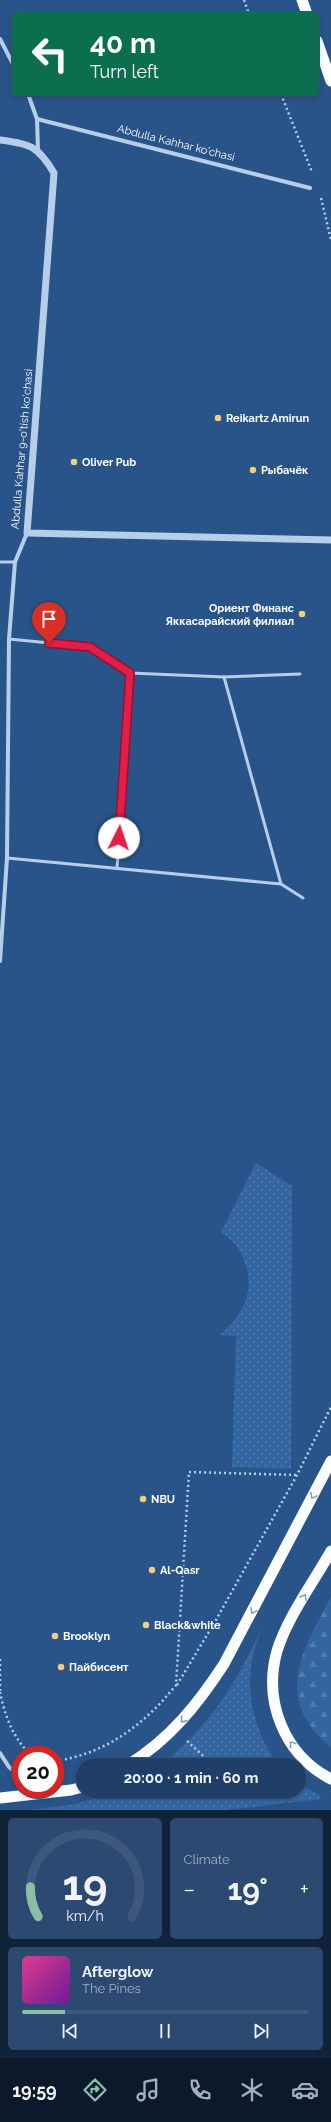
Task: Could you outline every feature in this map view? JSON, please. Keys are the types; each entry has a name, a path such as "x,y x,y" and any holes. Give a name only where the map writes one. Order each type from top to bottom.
{"highway":[{"path":"302,0 306,12"},
{"path":"319,47 331,81"},
{"path":"139,1758 150,1751 175,1729 213,1682 224,1664 331,1461"},
{"path":"331,1551 283,1637 275,1662 273,1683 277,1713 284,1734 308,1763 331,1779"},
{"path":"0,1798 76,1789"}],"street":[{"path":"0,39 12,62"},
{"path":"0,140 23,143 38,150 37,119 29,96"},
{"name":"Abdulla Kahhar ko'chasi","path":"37,119 310,188"},
{"name":"Abdulla Kahhar 9-o'tish ko'chasi","path":"0,961 7,858 9,639 15,562 27,533 54,173 38,150"},
{"path":"27,533 331,540"},
{"path":"0,1753 12,1770"},
{"path":"64,1790 71,1790"}],"lane":[{"path":"0,562 15,562"},
{"path":"9,639 90,647 130,673 224,677 300,674"},
{"path":"117,868 130,673"},
{"path":"224,677 281,884"},
{"path":"7,858 281,884 303,898"}],"path":[{"path":"244,0 248,12"},
{"path":"282,96 313,174"},
{"path":"321,196 331,240"},
{"path":"64,1759 92,1751 124,1736 156,1709 176,1685 213,1626 298,1475 331,1407"},
{"path":"176,1685 189,1472 298,1475"},
{"path":"0,1659 0,1692 4,1708 22,1746"}],"green space":[{"path":"256,1163 292,1186 291,1469 232,1467 236,1336 220,1335 238,1316 247,1295 249,1283 248,1272 244,1260 237,1247 221,1232"},
{"path":"331,1597 331,1748 313,1729 302,1711 298,1693 298,1674 310,1637"},
{"path":"264,1623 253,1656 250,1674 250,1688 259,1729 274,1758 170,1758 210,1717 233,1683"},
{"path":"306,1788 321,1796 320,1799 227,1810 30,1810 76,1804 94,1798 306,1798"}],"place":[{"name":"Reikartz Amirun","path":"218,418"},
{"name":"Oliver Pub","path":"74,462"},
{"name":"Рыбачёк","path":"253,470"},
{"name":"Ориент Финанс Яккасарайский филиал","path":"302,614"},
{"name":"NBU","path":"143,1499"},
{"name":"Al-Qasr","path":"152,1570"},
{"name":"Black&white","path":"146,1625"},
{"name":"Brooklyn","path":"55,1636"},
{"name":"Пайбисент","path":"61,1667"}],"route":[{"path":"49,643 90,647 130,673 119,838"}]}
